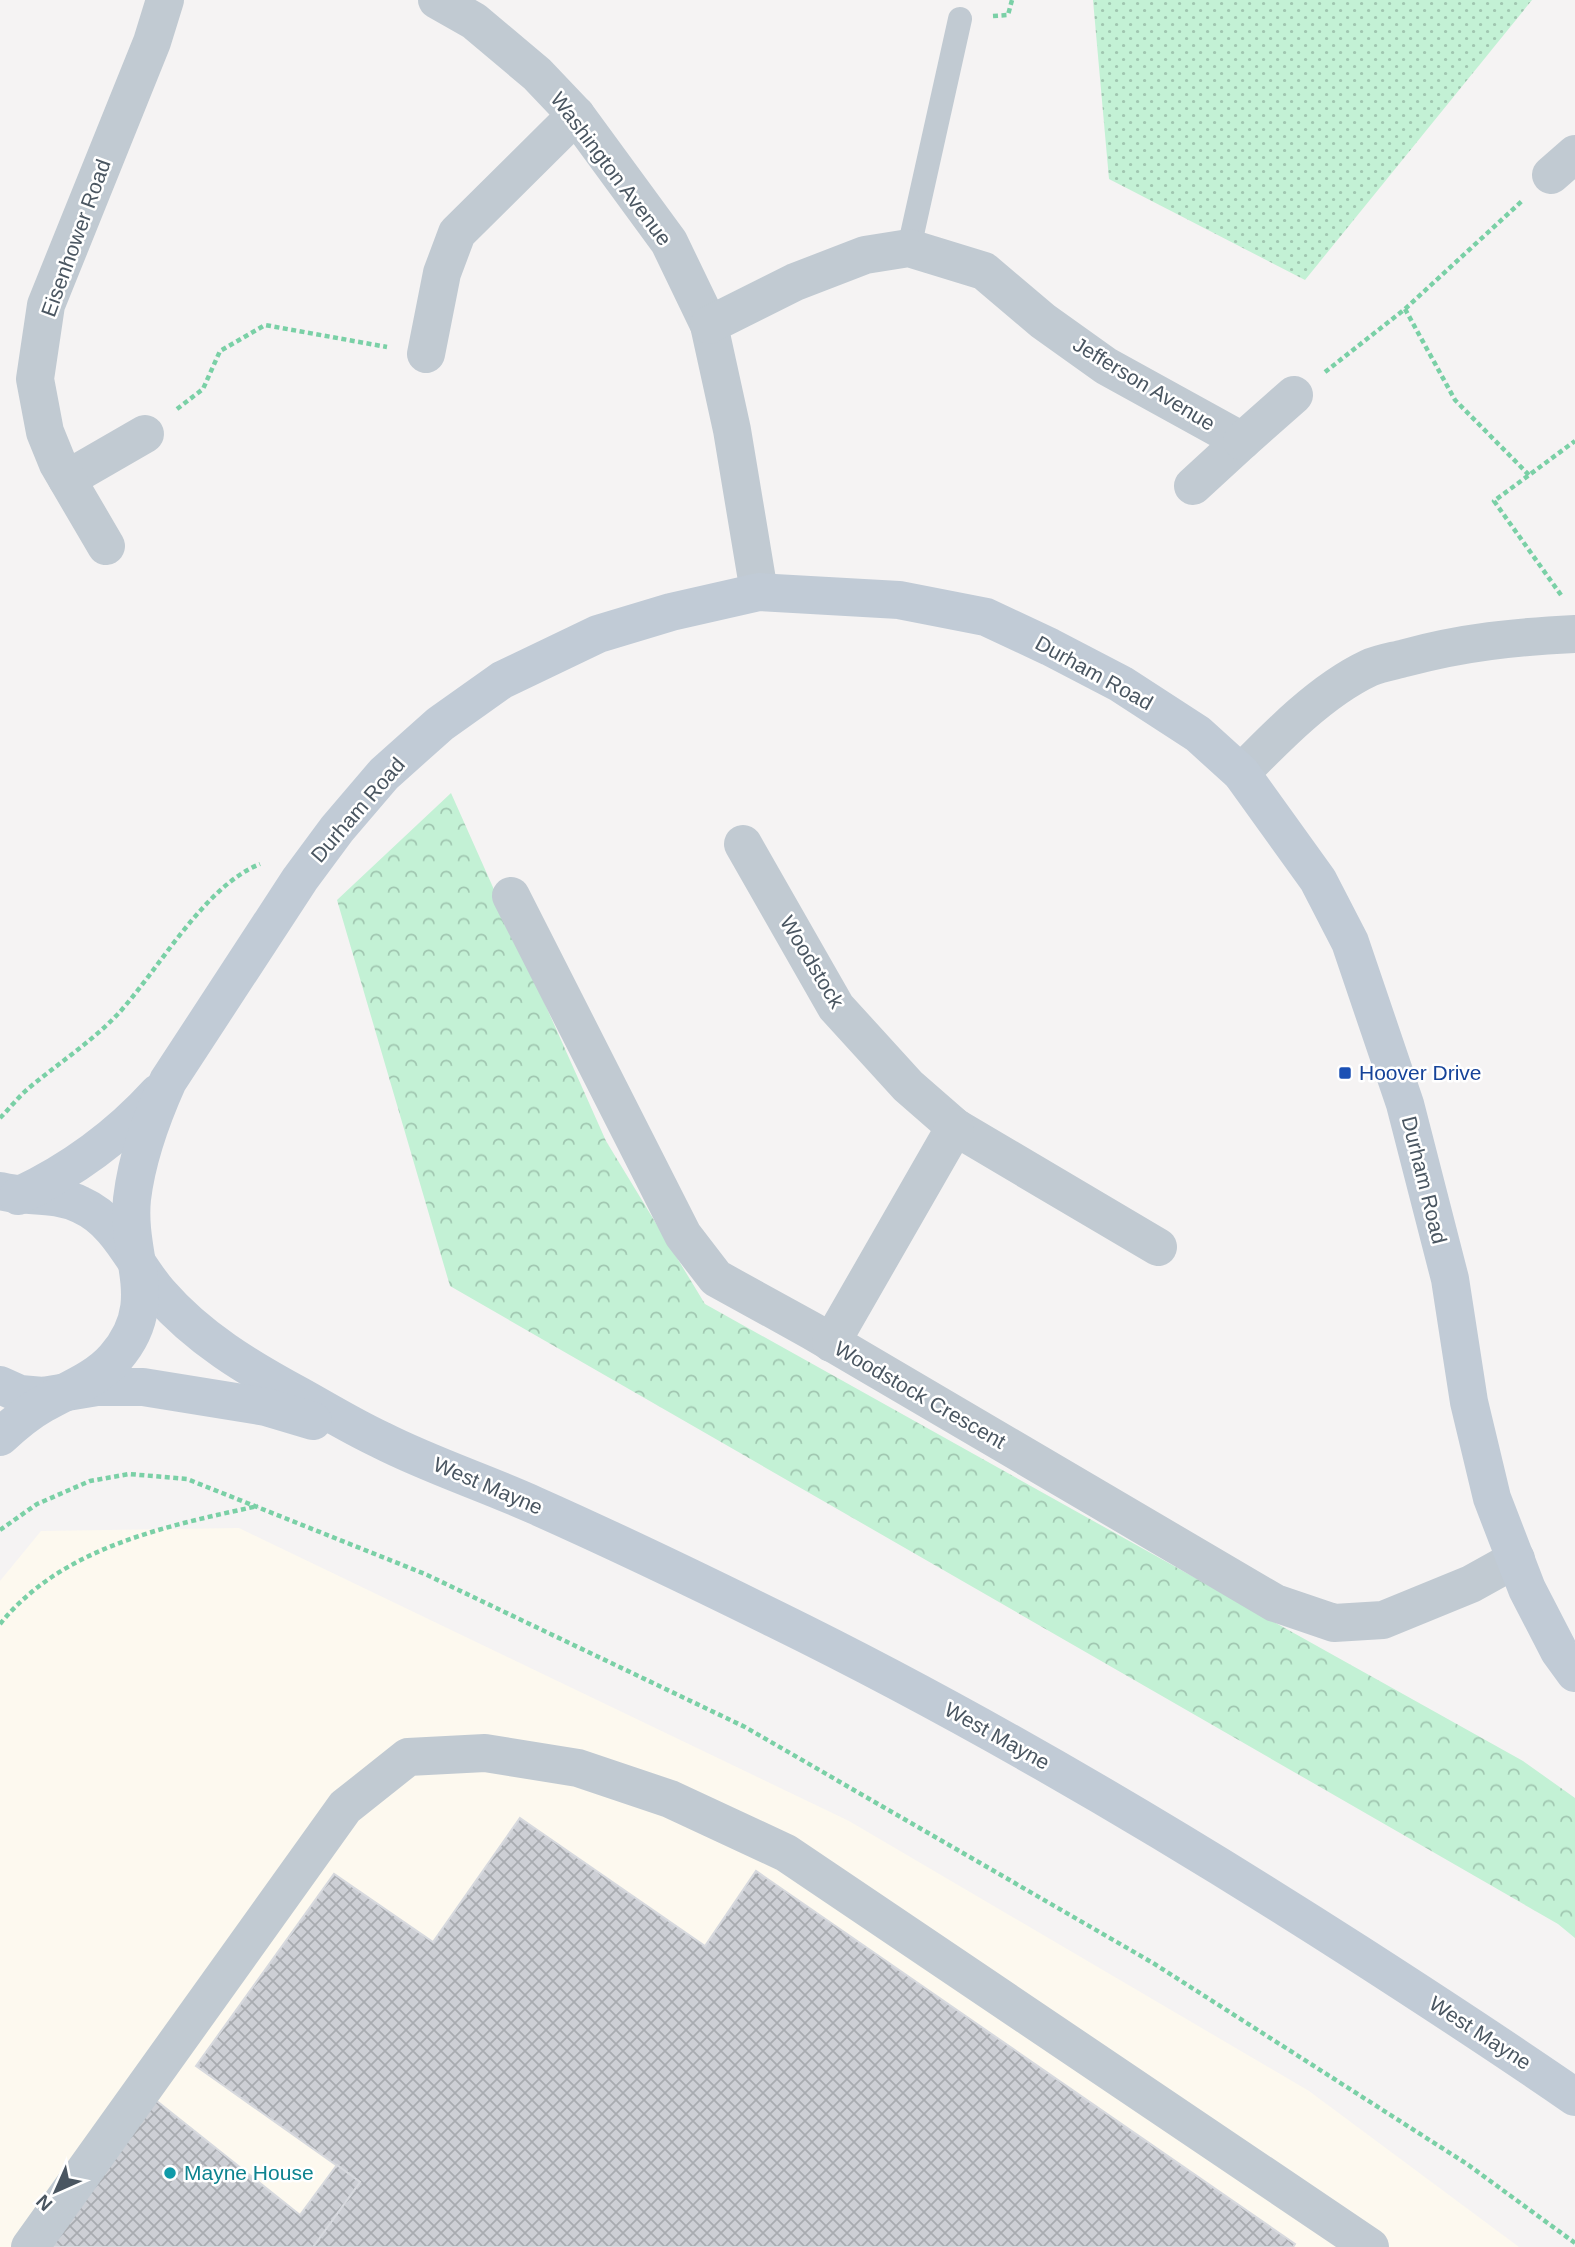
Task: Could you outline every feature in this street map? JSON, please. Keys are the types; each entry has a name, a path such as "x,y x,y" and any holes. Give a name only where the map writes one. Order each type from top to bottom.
{"street":[{"name":"Eisenhower Road","path":"106,546 66,479 45,432 35,379 46,305 152,42 164,0"},
{"name":"Washington Avenue","path":"437,0 474,21 537,74 576,115 669,242 709,326 732,430 759,592"},
{"path":"426,354 442,273 457,233 576,115"},
{"name":"Jefferson Avenue","path":"709,326 795,282 841,264 865,255 909,248 984,271 1043,321 1106,366 1242,441"},
{"name":"Jefferson Avenue","path":"1193,486 1294,396"},
{"path":"66,479 145,434"},
{"name":"Durham Road","path":"137,1265 132,1201 139,1156 153,1115 169,1081 300,879 337,829 384,774 440,724 502,680 598,634 671,612 759,592 899,600 986,617 1121,684 1198,734 1241,773 1318,880 1350,942 1405,1104 1450,1279 1469,1402 1492,1498 1527,1589 1559,1651 1575,1673"},
{"path":"1241,773 1285,727 1370,667 1432,651 1506,637 1571,618"},
{"name":"Woodstock","path":"743,844 836,1007 908,1086 955,1127 1158,1247"},
{"name":"Woodstock Crescent","path":"511,896 683,1235 716,1278 1275,1603 1334,1623 1383,1620 1471,1584 1516,1559"},
{"name":"Durham Road","path":"6,1197 71,1168 143,1110 169,1081"},
{"path":"831,1343 955,1127"},
{"name":"West Mayne","path":"6,1197 43,1194 85,1206 108,1223 158,1292 182,1317 215,1345 268,1379 383,1441 546,1510 778,1621 956,1713 1094,1789 1248,1882 1509,2051 1575,2097"},
{"name":"West Mayne","path":"64,1392 93,1377 115,1358 132,1332 140,1310 141,1286 137,1265"},
{"name":"West Mayne","path":"0,1385 20,1394 43,1396 97,1387 143,1387 193,1394 266,1407 383,1441"},
{"path":"0,1437 39,1406 64,1392"},
{"path":"30,2247 345,1807 408,1757 485,1753 578,1768 670,1799 786,1853 1370,2247"}],"lane":[{"path":"909,248 960,19"}],"path":[{"path":"1294,396 1405,309 1563,164"},
{"path":"1405,309 1455,400 1529,475"},
{"path":"145,434 203,389 220,351 265,325 426,354"},
{"path":"1571,618 1494,501 1575,441"},
{"path":"0,1118 27,1089 73,1055 117,1015 178,937 228,882 247,869 264,862 300,879"},
{"path":"0,1530 37,1504 90,1481 129,1474 187,1479 425,1573 745,1727 1153,1963 1467,2164 1575,2243"},
{"path":"0,1624 16,1604 56,1575 122,1540 258,1506"}],"shaded area":[{"path":"239,1528 849,1821 1309,2091 1519,2247 0,2247 0,1581 41,1531"}],"green space":[{"path":"1093,0 1532,0 1305,280 1109,179"},
{"path":"451,793 606,1141 705,1304 1523,1761 1575,1798 1575,1938 1558,1924 450,1286 337,900"}],"building":[{"path":"520,1818 705,1946 756,1871 1295,2244 1293,2247 313,2247 360,2182 196,2066 334,1874 433,1942"},
{"name":"Mayne House","path":"148,2094 300,2215 337,2165 360,2182 313,2247 39,2247"}],"place":[{"name":"Hoover Drive","path":"1345,1073"},
{"name":"Mayne House","path":"170,2173"}]}
